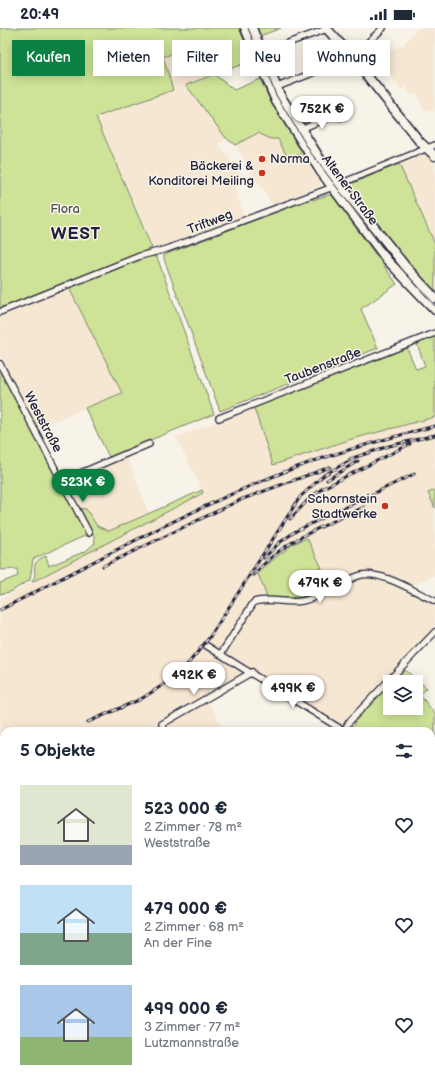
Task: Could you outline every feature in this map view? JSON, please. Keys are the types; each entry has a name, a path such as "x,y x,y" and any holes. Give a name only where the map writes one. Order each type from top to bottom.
{"main road":[{"name":"Altener Straße","path":"245,28 276,101 387,260 435,310"},
{"name":"Altener Straße","path":"252,28 277,87 335,186 435,298"},
{"path":"327,29 337,40"},
{"path":"367,76 426,148 435,156"}],"street":[{"path":"371,40 384,28"},
{"path":"295,40 327,29"},
{"path":"277,87 304,76"},
{"path":"301,128 336,114"},
{"name":"Triftweg","path":"0,312 140,256 167,249 335,186 435,145"},
{"name":"Taubenstraße","path":"219,418 435,333"},
{"name":"Weststraße","path":"0,364 89,533"},
{"path":"62,481 149,444"},
{"path":"221,654 254,602 264,599 301,601 311,599 360,575 371,574 382,577 435,601"},
{"path":"346,727 349,722 435,632"},
{"path":"207,646 252,672 338,727"},
{"path":"163,727 162,724 252,672"}],"shaded area":[{"path":"418,28 435,28 435,111 423,110 417,93 410,95 406,84 401,89 390,76 390,51 403,45"},
{"path":"172,54 172,76 210,76 186,85 226,138 219,144 244,180 233,183 244,216 193,236 154,248 96,116 173,90 164,57"},
{"path":"258,133 271,139 278,139 289,159 302,153 321,184 311,190 273,206 235,145"},
{"path":"435,148 435,244 399,164"},
{"path":"69,288 122,393 36,428 0,355 0,317"},
{"path":"254,408 273,465 352,439 435,417 435,490 428,493 435,508 435,575 406,589 435,603 435,626 388,675 383,675 383,681 342,724 249,671 205,697 223,727 0,727 0,599 203,493 176,437"},
{"path":"127,457 149,513 109,531 97,526 86,509 80,508 66,482"}],"green space":[{"name":"Flora","path":"0,28 239,28 244,40 240,40 240,65 232,68 232,40 172,40 172,54 164,57 164,40 93,40 93,76 164,76 164,60 173,90 96,117 152,248 0,308"},
{"path":"257,28 281,28 260,36"},
{"name":"Flora","path":"210,76 216,76 234,90 260,79 272,104 302,153 289,160 278,139 271,139 258,133 235,145 226,138 186,85"},
{"path":"399,164 435,244 435,292 406,261 349,189 351,184"},
{"path":"327,195 332,195 397,284 361,309 378,348 220,411 164,259 164,255 312,198 313,200"},
{"path":"149,256 157,257 214,414 109,457 85,408 122,393 69,288"},
{"path":"435,336 435,417 352,439 273,465 254,408 407,348 416,369 425,366 417,344"},
{"path":"0,371 87,535 33,559 30,580 10,592 0,594 0,583 18,576 17,569 0,570"},
{"path":"202,490 203,493 32,582 35,574 34,568 36,562 40,559 46,556 49,566 86,551 95,543 94,536 80,508 86,509 97,526 109,531"},
{"path":"435,490 435,508 428,493"},
{"path":"307,538 322,568 316,570 321,580 306,587 310,595 303,598 267,597 258,574 293,544"},
{"path":"405,670 411,675 401,675"},
{"path":"423,685 427,688 423,692"},
{"path":"383,690 383,715 423,715 423,699 435,714 435,727 353,727 355,724 353,721 370,703 372,705 374,703 373,701"}],"tram line":[{"path":"248,28 276,95 311,153 381,246 435,306"}],"railway":[{"path":"0,610 176,520 248,487 321,459 378,441 435,426"},
{"path":"350,459 389,446 435,435"},
{"path":"290,519 309,499 323,488 410,444"},
{"path":"88,722 141,699 163,685 187,665 209,638 300,497 324,475 356,457"},
{"path":"327,480 358,461"},
{"path":"103,566 240,500 330,467"},
{"path":"264,558 279,543 296,531 414,474"},
{"path":"254,575 265,563 291,543 364,507"}],"place":[{"name":"Norma","path":"262,159"},
{"name":"Bäckerei & Konditorei Meiling","path":"262,173"},
{"name":"Schornstein Stadtwerke","path":"385,506"}],"district":[{"name":"WEST","path":"76,234"}]}
